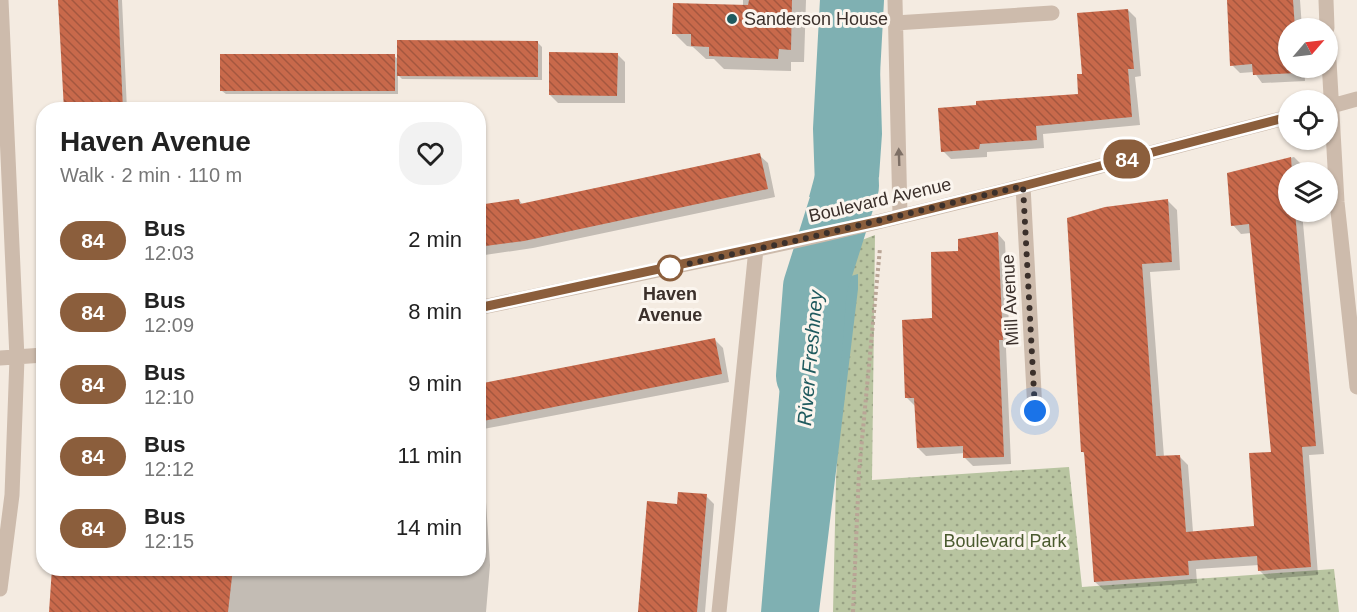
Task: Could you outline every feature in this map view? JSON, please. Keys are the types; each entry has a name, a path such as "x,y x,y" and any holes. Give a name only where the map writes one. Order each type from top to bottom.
{"street":[{"path":"0,589 12,495 17,358 1,0"},
{"path":"894,0 900,215"},
{"path":"1326,0 1327,18"},
{"path":"895,22 1052,13"},
{"path":"1338,104 1357,99"},
{"name":"Boulevard Avenue","path":"486,306 881,221 1278,120"},
{"path":"1333,150 1357,387"},
{"name":"Mill Avenue","path":"1023,186 1035,411"},
{"path":"719,612 756,249"},
{"path":"0,358 36,356"}],"path":[{"path":"853,612 859,472 880,249"}],"green space":[{"name":"Boulevard Park","path":"875,235 872,480 1069,467 1082,587 1334,569 1339,612 833,612 836,479 849,245"}],"water":[{"path":"830,0 878,0 882,134 879,177 866,185 809,197 819,160"},
{"path":"858,274 819,612 761,612 787,301 796,292"}],"building":[{"path":"58,0 118,0 123,102 64,102"},
{"name":"Sanderson House","path":"749,0 792,0 791,50 779,49 778,59 709,56 709,47 691,46 691,34 672,34 673,3 748,5"},
{"path":"1227,0 1293,0 1294,18 1278,18 1278,74 1253,75 1252,64 1230,66"},
{"path":"1128,9 1134,69 1128,69 1132,117 1036,126 1037,140 980,144 979,149 941,152 938,108 976,105 976,101 1078,94 1077,74 1082,74 1077,13"},
{"path":"397,40 538,41 538,77 397,76"},
{"path":"549,52 618,53 617,96 549,95"},
{"path":"220,54 395,54 395,91 220,91"},
{"path":"760,153 768,189 524,241 486,246 486,204 519,199 520,204"},
{"path":"1291,157 1291,162 1278,162 1278,222 1296,222 1316,446 1302,447 1311,567 1258,571 1257,556 1188,561 1189,575 1094,582 1084,452 1081,452 1067,218 1105,207 1168,199 1172,262 1142,264 1156,456 1180,455 1186,532 1254,526 1249,453 1271,452 1249,224 1231,226 1227,173"},
{"path":"998,232 1003,340 999,340 1004,457 963,458 963,446 917,448 914,398 905,398 902,320 932,318 931,252 958,251 958,239"},
{"path":"715,338 722,374 486,420 486,382"},
{"path":"678,492 707,494 697,612 638,612 647,501 677,504"},
{"path":"51,576 232,576 228,612 49,612"}],"waterway":[{"name":"River Freshney","path":"808,376 815,287 847,186 845,129 852,0"}],"bus line":[{"name":"84","path":"486,306 881,221 1278,120"}],"place":[{"name":"Sanderson House","path":"732,19"},
{"name":"Haven Avenue","path":"670,268"}],"route":[{"path":"670,268 664,269 881,221 1023,186 1035,411"}]}
